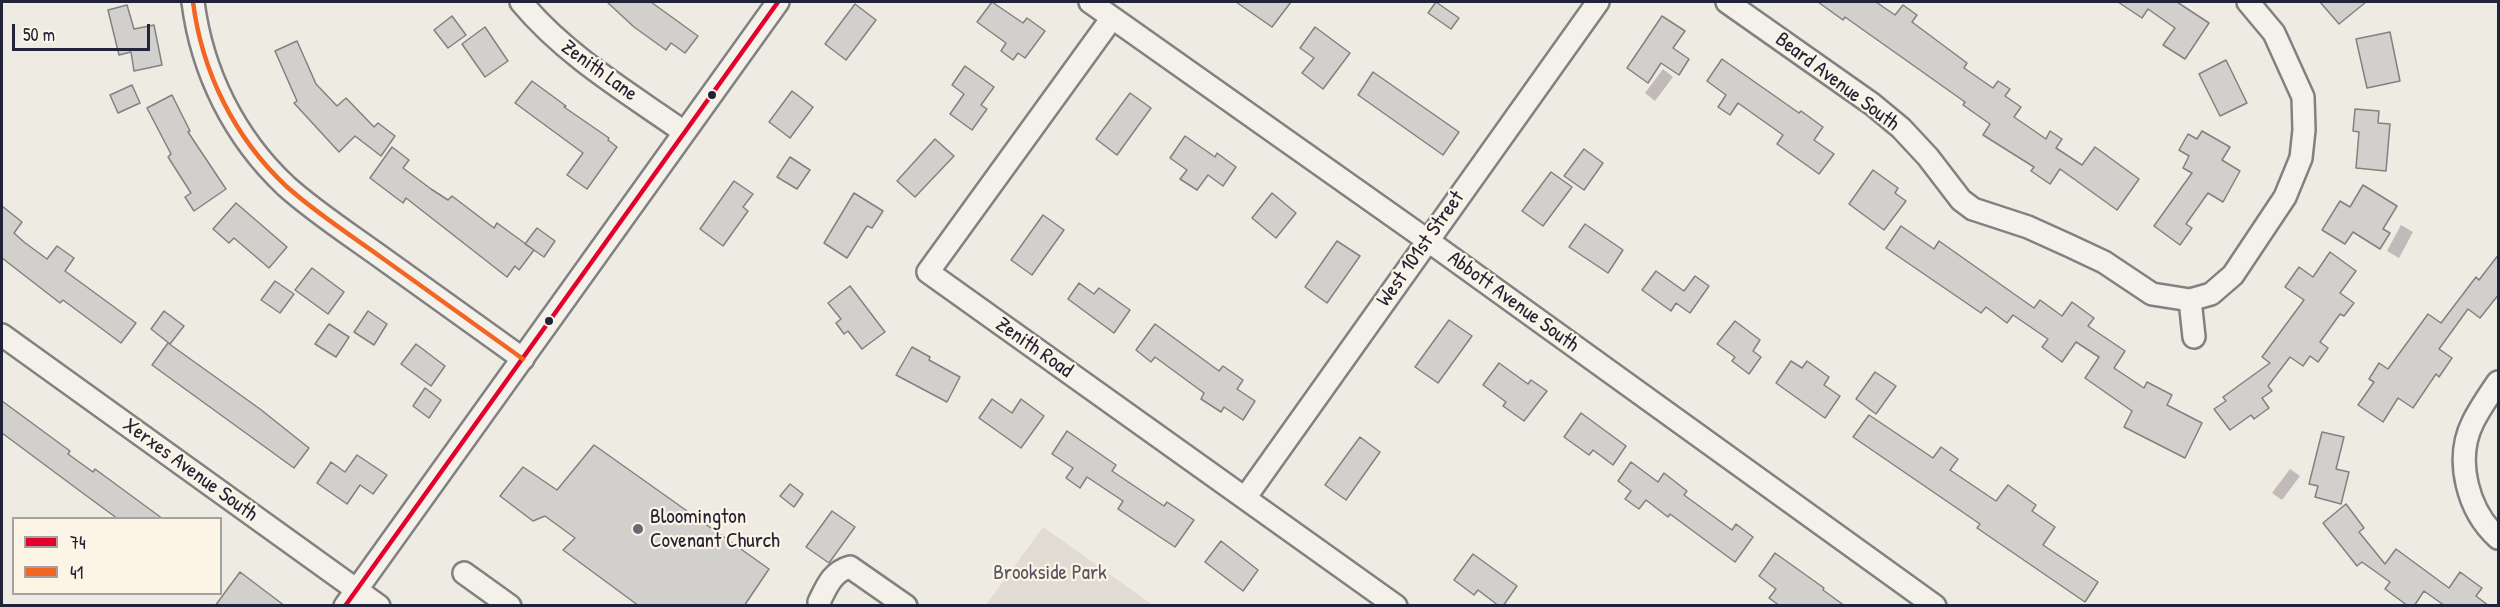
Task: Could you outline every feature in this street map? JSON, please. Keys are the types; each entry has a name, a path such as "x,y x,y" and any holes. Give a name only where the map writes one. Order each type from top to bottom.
{"street":[{"path":"194,2 196,25 209,70 228,112 254,151 286,185 322,214 523,359"},
{"name":"Zenith Lane","path":"521,2 541,25 569,51 684,132"},
{"path":"351,597 778,2"},
{"name":"Abbott Avenue South","path":"1090,2 1427,240 1935,606"},
{"name":"West 101st Street","path":"1245,498 1598,2"},
{"name":"Beard Avenue South","path":"1727,2 1872,104 1901,128 1928,157 1961,200 1973,209 2028,227 2104,262 2152,294 2190,300"},
{"path":"2194,337 2190,300 2211,294 2233,275 2284,197 2301,158 2304,130 2303,97 2274,33 2248,2"},
{"name":"Zenith Road","path":"1112,18 928,272 1396,606"},
{"name":"Xerxes Avenue South","path":"2,335 351,597 379,606"},
{"path":"2499,382 2472,424 2465,449 2466,476 2473,504 2487,528 2499,538"},
{"path":"820,606 819,602 829,581 840,570 850,567 906,606"},
{"path":"465,573 510,606"}],"green space":[{"name":"Brookside Park","path":"1043,527 1153,605 986,605"}],"shaded area":[{"path":"1663,69 1673,77 1655,101 1645,93"},
{"path":"2401,225 2413,232 2399,258 2387,251"},
{"path":"2290,469 2300,476 2282,500 2272,493"}],"building":[{"path":"607,2 651,2 698,36 685,53 671,43 666,50 634,27"},
{"path":"992,2 1023,23 1027,18 1045,31 1025,58 1018,53 1013,60 1001,51 1006,43 977,22"},
{"path":"1236,2 1291,2 1272,27"},
{"path":"1436,2 1459,18 1451,29 1428,13"},
{"path":"1818,2 1876,2 1895,15 1903,5 1917,15 1912,22 1967,63 1964,68 1993,88 1998,81 2010,89 2005,96 2021,107 2014,117 2046,139 2050,131 2062,139 2056,148 2082,165 2095,147 2139,179 2117,210 2060,169 2050,184 2031,171 2034,167 1983,135 1990,124 1963,105 1965,102 1845,17 1843,20"},
{"path":"2118,2 2177,2 2209,23 2185,59 2163,45 2175,28 2148,9 2142,18"},
{"path":"2320,2 2366,2 2339,24"},
{"path":"855,4 876,20 846,60 825,44"},
{"path":"127,5 134,29 154,25 162,65 134,71 131,52 119,55 108,10"},
{"path":"452,16 466,35 448,48 434,30"},
{"path":"1662,16 1685,31 1673,48 1689,59 1679,75 1661,63 1648,83 1627,68"},
{"path":"485,27 508,61 485,77 462,44"},
{"path":"1315,27 1350,53 1323,89 1302,73 1314,58 1300,48"},
{"path":"2390,32 2400,81 2367,88 2356,39"},
{"path":"297,41 316,84 337,106 346,98 374,127 378,123 395,136 381,156 355,136 339,152 294,103 297,101 275,51"},
{"path":"1722,59 1823,127 1814,140 1834,154 1819,174 1777,144 1783,135 1738,103 1730,115 1718,107 1726,95 1707,81"},
{"path":"2226,60 2247,103 2220,116 2199,74"},
{"path":"965,66 994,87 981,105 987,109 972,130 950,114 964,94 952,85"},
{"path":"1373,72 1459,132 1443,155 1358,95"},
{"path":"532,81 566,106 564,107 609,138 608,140 617,147 587,189 567,175 583,153 515,103"},
{"path":"132,85 140,103 118,113 110,95"},
{"path":"792,91 813,107 790,138 769,122"},
{"path":"1130,93 1151,108 1117,155 1096,139"},
{"path":"172,95 190,131 188,132 226,189 194,211 185,197 191,193 168,157 171,154 147,108"},
{"path":"2355,109 2379,111 2378,123 2390,124 2386,171 2356,168 2359,132 2353,131"},
{"path":"2202,131 2230,147 2222,160 2240,171 2223,202 2208,193 2186,224 2192,228 2180,245 2154,226 2192,173 2183,168 2189,156 2179,150 2188,134 2197,139"},
{"path":"1185,136 1215,157 1217,153 1236,167 1223,186 1208,175 1197,190 1180,179 1187,170 1170,158"},
{"path":"935,139 954,156 915,197 897,181"},
{"path":"392,147 409,160 403,168 431,189 448,200 452,196 494,228 497,223 534,250 519,270 515,266 507,277 406,198 403,203 370,178"},
{"path":"1584,149 1603,163 1584,190 1564,176"},
{"path":"790,157 810,170 797,189 777,177"},
{"path":"1873,170 1898,188 1895,193 1906,201 1884,230 1849,204"},
{"path":"1551,172 1572,187 1543,226 1522,211"},
{"path":"734,181 753,194 743,207 748,211 723,246 700,229"},
{"path":"2363,185 2397,206 2383,229 2390,233 2380,249 2353,232 2345,244 2322,230 2340,201 2350,207"},
{"path":"854,193 883,211 872,228 867,226 847,258 824,243"},
{"path":"1272,193 1296,213 1276,238 1252,218"},
{"path":"236,203 287,247 269,268 234,238 229,243 213,229"},
{"path":"2,206 22,222 14,233 24,242 47,259 57,246 74,258 65,271 136,323 121,343 63,300 60,303 2,258"},
{"path":"1043,215 1064,230 1032,275 1011,260"},
{"path":"1585,224 1623,250 1608,273 1569,247"},
{"path":"1901,226 1934,249 1939,241 2034,308 2040,300 2062,316 2072,302 2094,318 2088,326 2125,351 2114,368 2144,388 2147,382 2172,395 2167,405 2202,423 2185,458 2124,427 2132,411 2085,378 2099,357 2076,342 2062,362 2042,347 2048,339 2013,315 2007,323 1986,307 1981,313 1886,248"},
{"path":"537,228 555,241 544,257 525,244"},
{"path":"1337,241 1360,256 1327,303 1305,287"},
{"path":"2330,252 2356,271 2340,293 2354,303 2344,316 2340,314 2320,342 2328,348 2318,362 2310,356 2303,366 2290,357 2268,386 2272,391 2262,398 2269,408 2254,419 2251,415 2230,430 2214,409 2226,401 2223,397 2270,363 2262,357 2304,300 2285,287 2299,267 2313,277"},
{"path":"2499,254 2499,294 2480,318 2468,309 2439,349 2452,358 2439,377 2436,374 2413,408 2398,398 2383,422 2358,405 2374,382 2369,379 2379,363 2388,369 2428,314 2441,323 2476,277 2479,280"},
{"path":"312,268 344,292 328,314 295,290"},
{"path":"1656,271 1684,291 1695,276 1709,286 1690,313 1676,303 1671,311 1642,290"},
{"path":"275,281 294,294 280,313 261,300"},
{"path":"1079,283 1094,294 1099,288 1130,310 1114,333 1068,299"},
{"path":"850,286 885,332 862,349 848,331 844,334 836,323 841,319 828,303"},
{"path":"164,311 184,326 170,344 151,329"},
{"path":"368,311 387,324 374,345 354,332"},
{"path":"1449,320 1472,336 1438,383 1415,367"},
{"path":"1735,321 1760,340 1753,351 1761,357 1749,374 1732,361 1735,357 1717,344"},
{"path":"329,324 349,337 336,357 315,344"},
{"path":"1155,324 1219,371 1223,366 1243,380 1237,389 1255,401 1243,420 1224,407 1221,412 1201,399 1204,393 1155,357 1151,362 1136,350"},
{"path":"168,343 260,409 309,448 294,468 152,365"},
{"path":"416,344 445,366 431,386 401,364"},
{"path":"912,347 930,357 929,360 960,377 947,402 896,375"},
{"path":"1791,361 1802,368 1807,361 1829,377 1824,385 1840,396 1825,418 1776,383"},
{"path":"1499,363 1528,384 1531,380 1547,391 1524,421 1503,406 1506,402 1483,385"},
{"path":"1875,372 1896,386 1876,414 1856,399"},
{"path":"425,388 441,400 429,418 413,406"},
{"path":"992,399 1012,413 1021,399 1044,416 1021,448 979,418"},
{"path":"2,401 70,451 68,454 93,472 95,469 160,517 115,517 2,433"},
{"path":"1581,413 1626,446 1613,465 1593,450 1589,455 1564,437"},
{"path":"1869,415 1933,458 1941,447 1958,459 1950,470 1996,501 2008,485 2036,505 2032,511 2055,527 2043,545 2098,582 2085,602 1977,528 1980,524 1853,437"},
{"path":"1067,431 1116,465 1112,471 1164,506 1167,502 1194,520 1175,547 1118,509 1123,501 1087,477 1080,488 1066,478 1073,468 1052,454"},
{"path":"2322,432 2344,437 2336,469 2349,472 2341,504 2315,497 2318,486 2309,484"},
{"path":"1360,437 1380,452 1346,500 1325,485"},
{"name":"Bloomington Covenant Church","path":"594,445 769,569 744,606 639,606 563,550 575,538 545,516 533,521 500,496 523,467 557,490"},
{"path":"357,455 387,475 373,494 360,485 347,504 317,483 331,462 345,472"},
{"path":"1631,462 1658,482 1664,473 1687,491 1684,495 1732,530 1736,524 1753,537 1735,562 1670,514 1668,517 1646,500 1639,509 1625,499 1631,491 1618,481"},
{"path":"790,484 803,494 794,507 780,496"},
{"path":"2346,504 2364,528 2359,532 2385,564 2396,549 2449,588 2460,572 2482,588 2476,596 2489,606 2445,606 2424,591 2414,606 2408,606 2385,589 2390,582 2362,562 2357,566 2323,523"},
{"path":"832,511 855,527 829,563 806,547"},
{"path":"1221,541 1258,570 1243,591 1205,562"},
{"path":"1775,553 1845,606 1780,606 1769,598 1776,589 1759,576"},
{"path":"1473,554 1517,586 1503,606 1499,606 1478,590 1474,595 1454,580"},
{"path":"240,572 285,606 215,606"}],"transit line":[{"name":"41","path":"193,2 204,53 223,102 236,125 267,167 286,186 322,215 523,359"},
{"name":"74","path":"345,606 778,2"}],"place":[{"name":"Bloomington Covenant Church","path":"638,529"}]}
